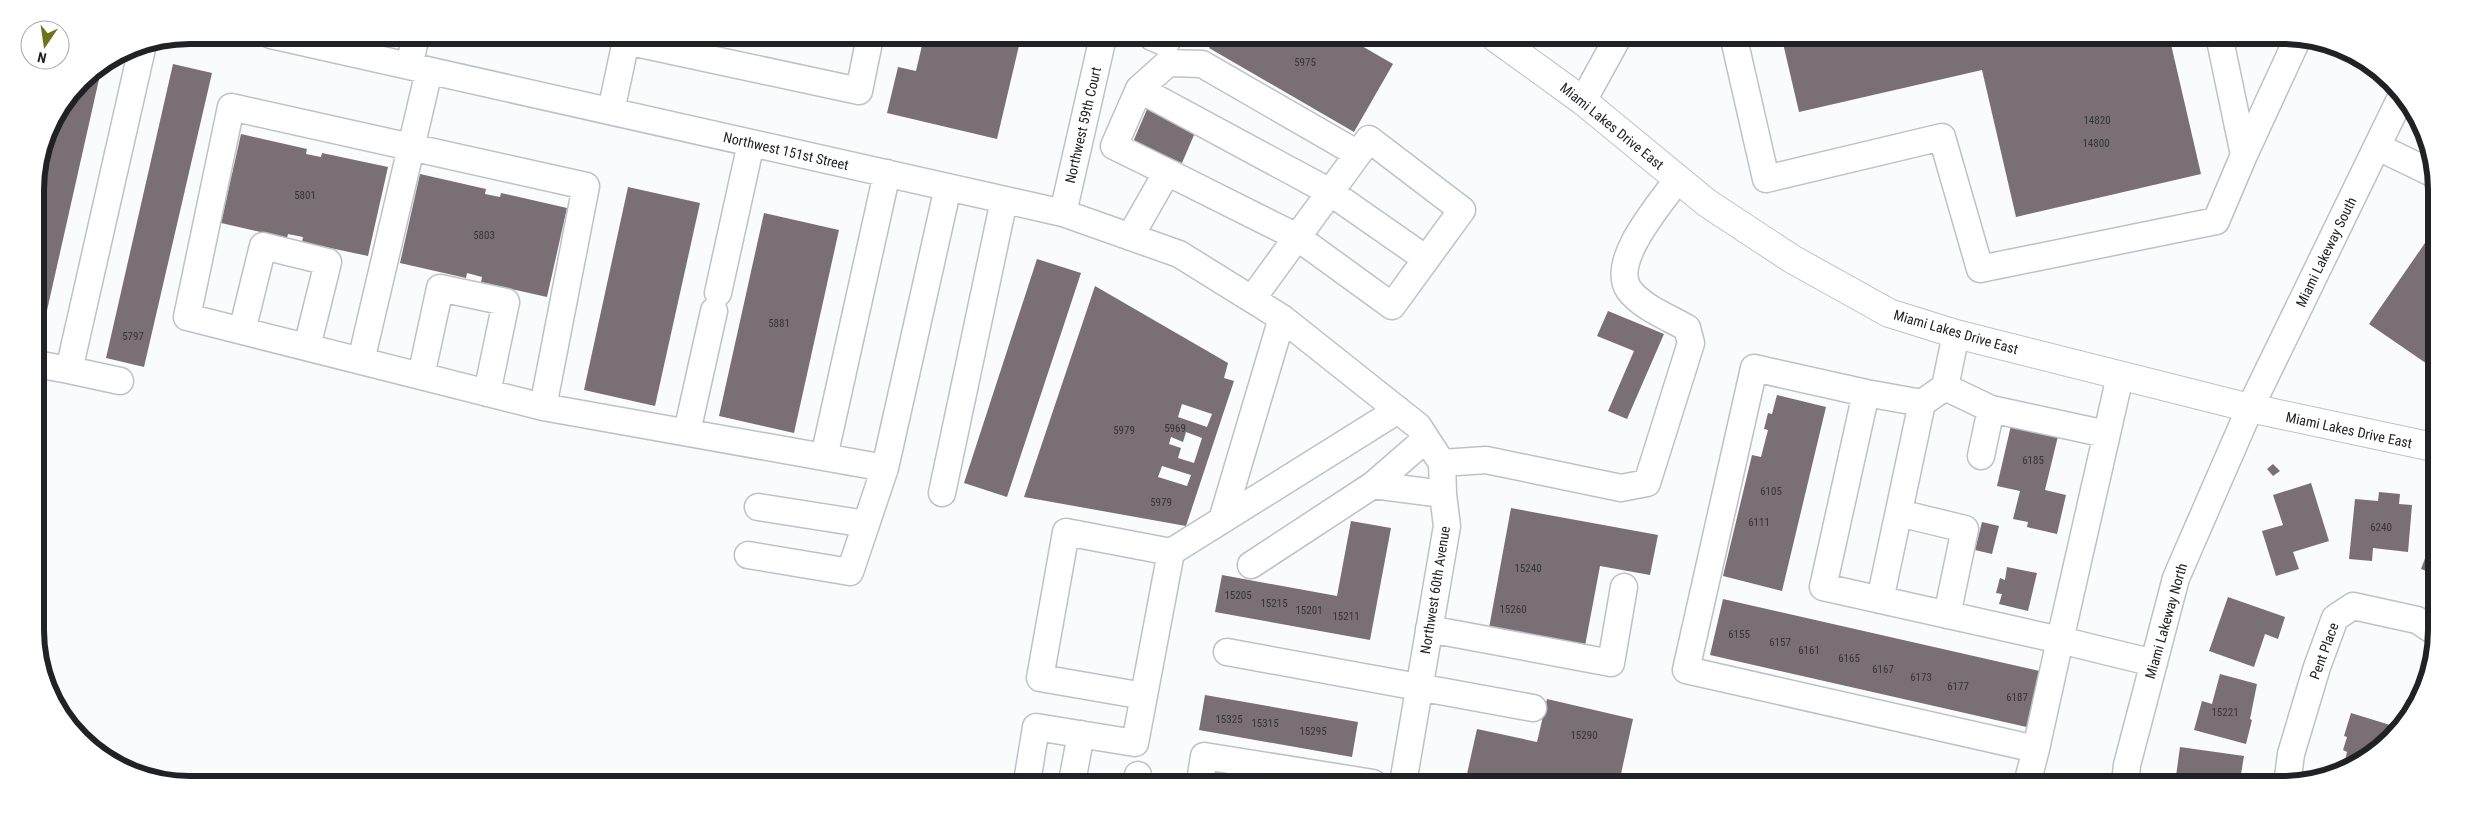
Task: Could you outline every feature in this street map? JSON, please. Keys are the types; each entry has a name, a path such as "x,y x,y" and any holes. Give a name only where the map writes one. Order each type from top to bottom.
{"main road":[{"name":"Miami Lakes Drive East","path":"1504,44 1583,101 1707,203 1792,259 1889,313 1956,334 2120,376 2250,408 2428,446"}],"street":[{"name":"Northwest 151st Street","path":"311,44 1063,213 1179,254 1282,318"},
{"path":"361,361 411,147 419,68 417,44"},
{"path":"611,111 626,44"},
{"path":"653,44 858,91 868,44"},
{"name":"Northwest 59th Court","path":"1063,213 1101,44"},
{"path":"1583,101 1614,44"},
{"path":"1735,44 1766,179 1942,137 1980,269 2216,221 2295,45"},
{"path":"2221,44 2244,155"},
{"path":"69,370 140,53"},
{"path":"1252,299 1297,237 1330,192 1358,154 1369,139 1462,210 1392,306 1297,237 1114,146 1139,89 1168,63 1202,64 1358,154"},
{"path":"1139,89 1330,192 1426,259"},
{"name":"Miami Lakeway South","path":"2250,408 2399,102"},
{"path":"543,407 586,186 231,107 187,316 543,407 885,468"},
{"path":"687,432 751,143"},
{"path":"2378,147 2427,171"},
{"path":"1130,237 1167,172"},
{"path":"824,457 887,173"},
{"path":"1222,520 1282,318 1418,426 1442,464 1486,460 1620,488 1647,483 1691,343 1687,328 1644,304 1629,289 1624,274 1626,257 1678,179"},
{"path":"748,555 850,572 885,468 948,187"},
{"path":"942,492 1004,200"},
{"path":"242,331 263,246 328,262 307,347"},
{"path":"421,376 440,288 506,302 487,393"},
{"path":"1880,600 1922,403 1944,387 1956,334"},
{"path":"44,365 120,382"},
{"path":"1922,403 1866,393 1754,368 1686,670 2036,749"},
{"path":"2029,776 2120,376"},
{"path":"1944,387 1991,409 2106,434"},
{"path":"1866,393 1822,587 2154,663"},
{"name":"Miami Lakeway North","path":"2126,776 2127,765 2176,578 2250,408"},
{"path":"1981,456 1991,409"},
{"path":"1144,696 1040,678 1066,532 1172,552 1398,410"},
{"path":"1251,565 1373,485 1426,439"},
{"name":"Northwest 60th Avenue","path":"1404,776 1447,526 1442,464"},
{"path":"1373,485 1443,494"},
{"path":"758,507 866,524"},
{"path":"1898,513 1964,529 1947,615"},
{"path":"1028,776 1036,727 1135,743 1172,552"},
{"path":"1429,629 1611,663 1624,586"},
{"name":"Pent Place","path":"2288,776 2291,754 2317,668 2335,618 2353,606 2417,620 2428,627"},
{"path":"1227,652 1533,708"},
{"path":"1073,776 1081,734"},
{"path":"1201,776 1204,756 1334,776"}],"building":[{"path":"922,44 1019,44 997,139 887,113 898,67 916,71"},
{"path":"1212,44 1358,44 1393,64 1354,132 1209,48"},
{"path":"1783,44 2171,44 2201,174 2016,217 1982,70 1799,112"},
{"path":"173,64 212,73 144,367 106,358"},
{"path":"100,75 44,324 44,181 49,152 63,117 74,101"},
{"path":"1148,107 1197,128 1182,163 1133,142"},
{"path":"241,134 307,149 306,154 321,157 322,153 388,167 368,256 302,242 303,237 288,234 287,238 221,223"},
{"path":"420,174 486,189 485,194 500,197 501,193 567,208 547,297 481,282 482,277 467,273 466,278 400,263"},
{"path":"628,187 700,203 655,406 584,390"},
{"path":"764,213 839,230 794,433 719,416"},
{"path":"2428,239 2428,365 2369,324"},
{"path":"1037,259 1081,273 1007,497 964,483"},
{"path":"1095,286 1228,363 1224,378 1234,381 1186,526 1024,497","holes":["1182,404 1212,414 1207,427 1178,417","1186,432 1202,438 1194,463 1178,458 1181,448 1169,444 1171,437 1183,442","1162,466 1191,475 1187,486 1158,477"]},
{"path":"1608,311 1664,334 1627,419 1608,411 1634,351 1597,336"},
{"path":"1777,395 1826,407 1782,591 1723,576 1752,455 1761,457 1768,430 1764,429 1768,413 1772,414"},
{"path":"2012,421 2059,432 2045,490 2066,495 2057,534 2027,527 2028,522 2013,519 2020,491 1997,486"},
{"path":"2273,464 2280,471 2273,476 2267,469"},
{"path":"2311,483 2329,541 2293,552 2299,569 2276,576 2262,531 2283,525 2273,495"},
{"path":"2379,492 2400,494 2399,504 2412,505 2408,552 2373,548 2372,561 2349,559 2355,499 2378,501"},
{"path":"1511,508 1658,535 1650,575 1600,566 1585,646 1489,628"},
{"path":"1351,521 1391,528 1370,640 1215,612 1222,575 1337,596"},
{"path":"1982,522 1999,526 1992,554 1975,550"},
{"path":"2428,551 2428,572 2421,569"},
{"path":"2007,567 2037,573 2028,611 1999,604 2002,594 1996,593 2000,578 2005,580"},
{"path":"2228,597 2285,617 2278,639 2265,634 2254,667 2209,651"},
{"path":"1723,599 2044,672 2031,728 1710,655"},
{"path":"2220,674 2257,684 2250,719 2252,720 2246,744 2194,730 2202,701 2212,704"},
{"path":"1205,695 1358,722 1352,757 1199,730"},
{"path":"1547,699 1633,719 1621,776 1467,776 1477,729 1537,742"},
{"path":"2351,713 2392,726 2371,746 2345,762 2347,752 2343,750 2347,737 2344,736"},
{"path":"2180,747 2244,756 2241,776 2176,776"}]}
